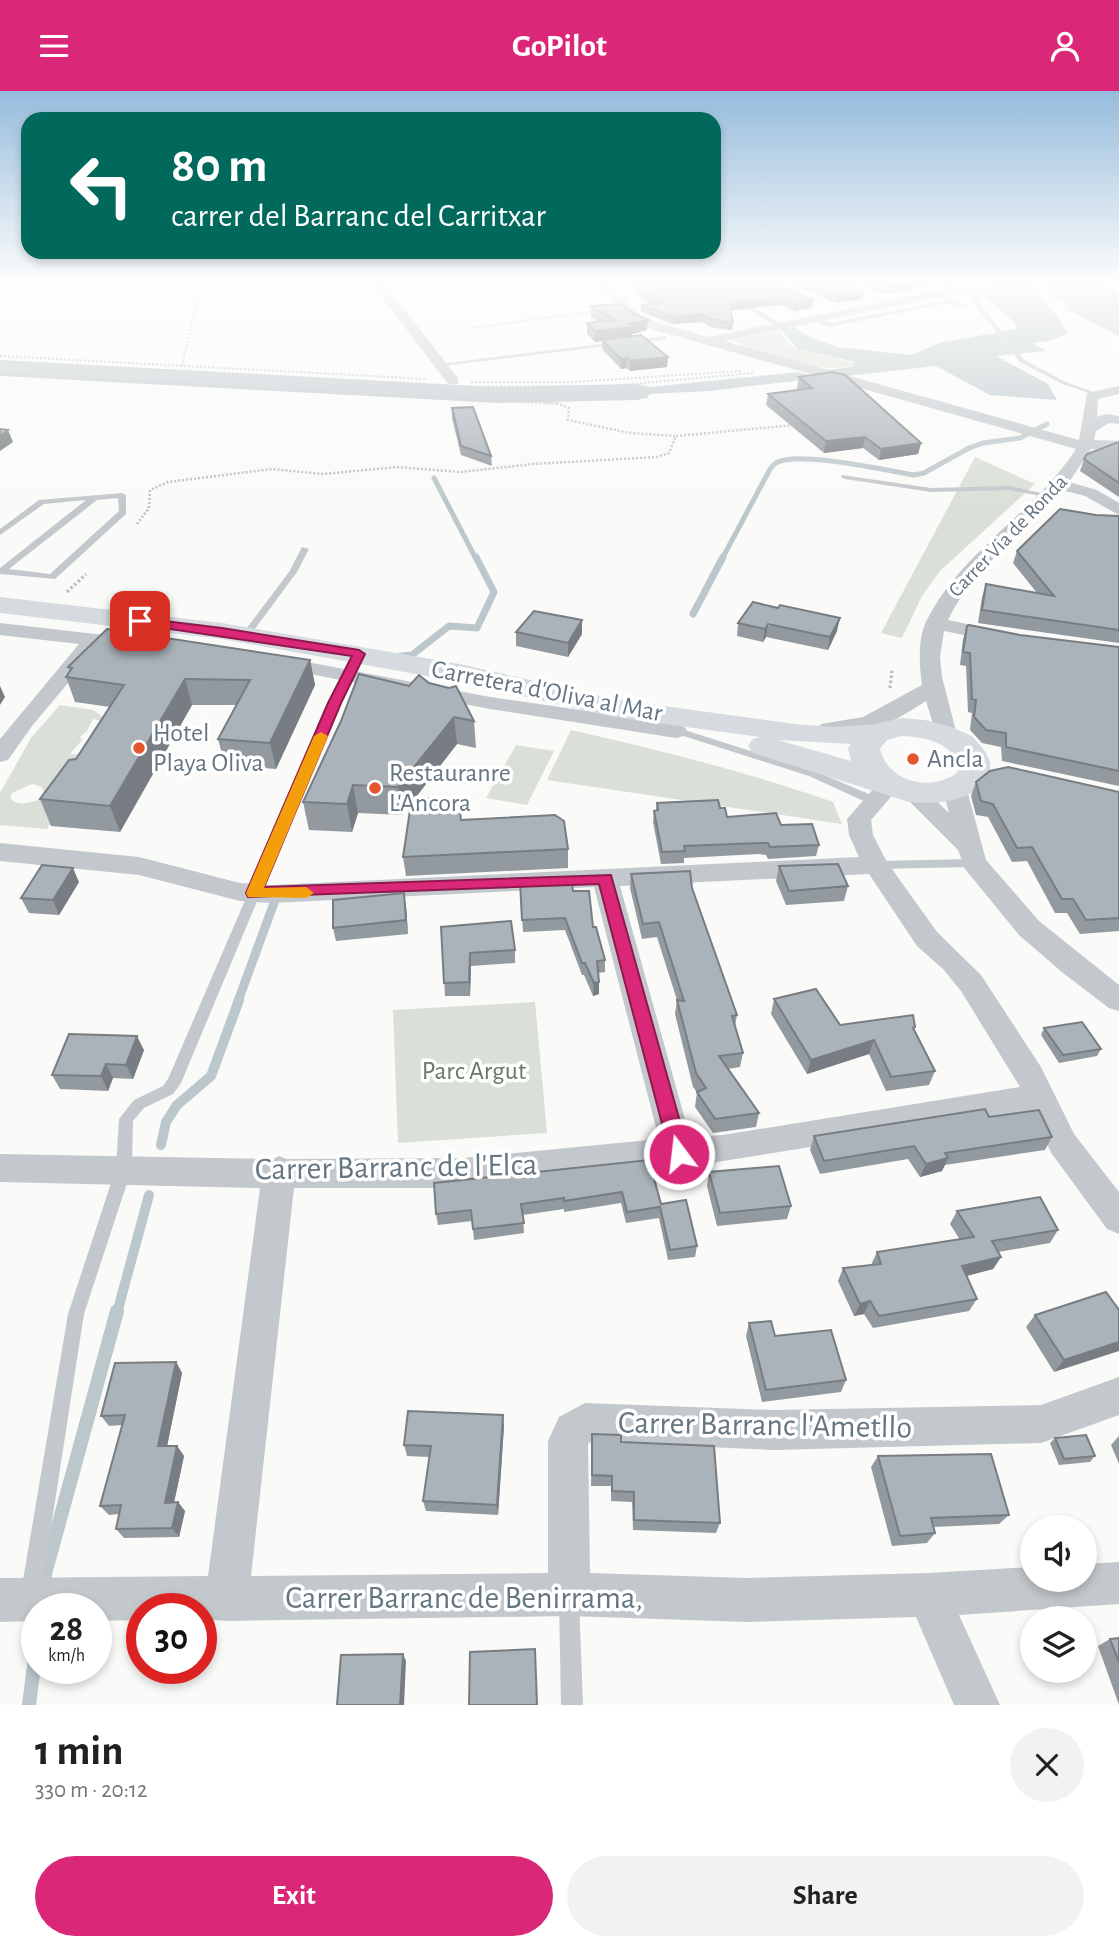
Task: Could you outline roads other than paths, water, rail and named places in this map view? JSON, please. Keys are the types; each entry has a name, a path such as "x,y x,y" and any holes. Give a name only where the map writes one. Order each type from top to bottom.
{"street":[{"path":"435,355 459,384"},
{"path":"756,355 1032,433 1084,446 1119,446"},
{"path":"1090,428 1090,398 1094,394 1119,388"},
{"path":"1090,428 1106,418 1119,419"},
{"name":"Carrer Via de Ronda","path":"946,735 932,688 930,657 936,623 942,607 955,587 1056,491 1084,446 1090,428"},
{"path":"1056,491 1091,493 1119,510"},
{"name":"Carretera d'Oliva al Mar","path":"0,605 48,610 362,662 622,710 815,735 888,730"},
{"path":"936,623 1016,639"},
{"path":"0,629 146,646"},
{"path":"0,755 24,721 93,640"},
{"path":"362,662 490,703 677,731"},
{"path":"716,722 766,723 826,729 854,727 890,715 932,688"},
{"path":"932,688 888,730 868,740 864,748 886,784 972,856 1029,928 1073,966 1119,1000"},
{"path":"622,710 750,742 886,784 935,794 977,775"},
{"name":"Carretera d'Oliva al Mar","path":"716,722 806,744 886,784"},
{"path":"888,730 917,727 946,735 966,749 977,775 972,856"},
{"path":"886,784 861,814 859,826 876,865 927,939 971,983 1030,1076 1063,1144 1119,1218"},
{"path":"0,852 139,866 263,894 876,865"},
{"path":"605,879 679,1154"},
{"name":"Carrer Barranc de l'Elca","path":"0,1168 124,1168 365,1175 463,1173 641,1154 679,1154 723,1149 1040,1097"},
{"path":"227,1599 279,1171"},
{"name":"Carrer Barranc l'Ametllo","path":"569,1594 568,1441 573,1431 585,1422 774,1430 1041,1424 1119,1396"},
{"name":"Carrer Barranc de Benirrama,","path":"15,1599 569,1594 747,1600 928,1595 1119,1583"},
{"path":"928,1595 977,1705"}],"lane":[{"path":"442,364 516,355"},
{"path":"1018,355 1022,361 1063,383 1094,394"},
{"path":"845,477 931,490 1009,488 1056,491"},
{"path":"0,533 42,502 122,495 123,512 52,577 3,574"},
{"path":"3,574 95,497"},
{"path":"253,645 305,549"},
{"path":"15,1599 76,1314 124,1168 126,1119 139,1104 168,1090 174,1083 263,894 362,662"},
{"path":"622,710 677,731 813,774 886,784"},
{"path":"876,865 972,856"},
{"path":"569,1594 572,1705"}],"waterway":[{"path":"0,368 496,395 637,392"},
{"path":"722,559 769,471 776,463 787,460 822,460 914,475 924,473 969,448 983,443 1020,438 1047,424"},
{"path":"434,478 476,559"},
{"path":"401,656 412,655 449,626 477,628 494,592 476,557"},
{"path":"693,614 723,557"},
{"path":"238,1001 274,903"},
{"path":"161,1145 166,1122 177,1105 211,1076 239,1000"},
{"path":"117,1313 149,1195"},
{"path":"43,1593 45,1574 117,1311"},
{"path":"29,1705 32,1684"}],"place":[{"name":"Hotel Playa Oliva","path":"139,748"},
{"name":"Ancla","path":"913,759"},
{"name":"Restauranre L'Ancora","path":"375,788"}],"park label":[{"name":"Parc Argut","path":"474,1071"}]}
